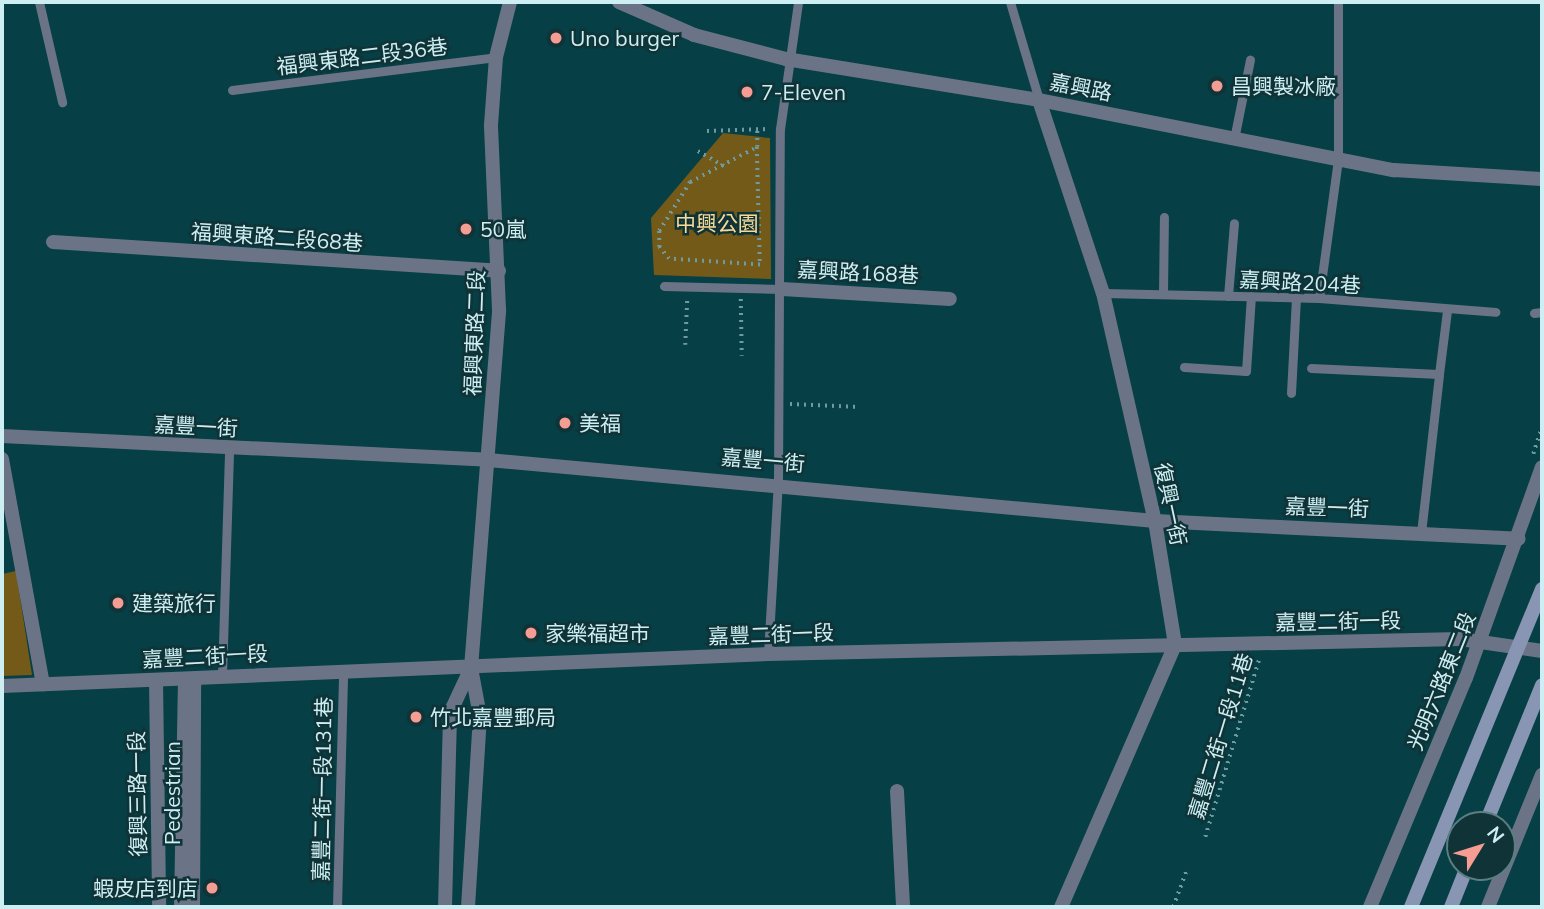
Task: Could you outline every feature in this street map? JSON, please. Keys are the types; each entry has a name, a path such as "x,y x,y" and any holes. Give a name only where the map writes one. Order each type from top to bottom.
{"main road":[{"path":"1412,907 1542,589"},
{"path":"1491,811 1542,685"},
{"path":"1451,907 1462,881"}],"street":[{"name":"福興東路二段","path":"468,907 480,716 471,668 488,460 499,271 491,125 496,57 510,2"},
{"name":"嘉興路","path":"623,3 694,35 786,60 1039,100 1394,170 1542,179"},
{"name":"復興一街","path":"1039,100 1103,293 1155,521 1175,645"},
{"name":"福興東路二段68巷","path":"53,242 499,271"},
{"name":"嘉興路168巷","path":"782,289 950,299"},
{"name":"嘉豐一街","path":"2,436 488,460 778,482 1155,521 1519,539"},
{"path":"2,459 43,684"},
{"name":"光明六路東二段","path":"1370,907 1480,643 1519,539 1542,467"},
{"name":"嘉豐二街一段","path":"2,686 768,654 1175,645 1480,643 1542,651"},
{"path":"1061,907 1175,645"},
{"name":"福興東路二段","path":"445,907 450,713 471,668"},
{"name":"復興三路一段","path":"156,680 159,907"},
{"name":"復興三路一段","path":"181,907 189,680"},
{"name":"Pedestrian","path":"189,680 193,907"},
{"path":"1488,907 1542,775"},
{"path":"897,791 903,907"}],"lane":[{"path":"39,2 62,102"},
{"name":"嘉興路168巷","path":"782,289 780,129 786,60 798,2"},
{"path":"1010,2 1039,100"},
{"path":"1319,298 1338,160 1338,2"},
{"name":"福興東路二段36巷","path":"232,89 496,57"},
{"path":"1234,139 1250,60"},
{"path":"1163,294 1164,217"},
{"path":"1228,296 1234,223"},
{"path":"664,286 782,289 777,404 778,482 768,654"},
{"name":"嘉興路204巷","path":"1103,293 1319,298 1447,311 1495,312"},
{"path":"1184,367 1246,371 1251,296"},
{"path":"1291,393 1296,298"},
{"path":"1421,533 1447,311"},
{"path":"1311,368 1439,374"},
{"path":"222,676 229,448"},
{"name":"嘉豐二街一段131巷","path":"337,907 342,671"}],"path":[{"path":"757,129 760,264 669,259 659,247 663,217 690,182 757,147"},
{"path":"707,131 780,129"},
{"path":"698,151 724,166"},
{"path":"685,345 687,287"},
{"path":"741,290 741,356"},
{"path":"777,404 860,407"},
{"name":"嘉豐二街一段11巷","path":"1205,837 1264,644"},
{"path":"2,834 8,834"},
{"path":"1172,907 1187,869"}],"green space":[{"name":"中興公園","path":"723,133 770,138 771,279 654,275 651,218"},
{"path":"16,571 32,675 2,676 2,574"}],"place":[{"name":"Uno burger","path":"556,38"},
{"name":"昌興製冰廠","path":"1217,86"},
{"name":"7-Eleven","path":"747,92"},
{"name":"50嵐","path":"466,229"},
{"name":"美福","path":"565,423"},
{"name":"建築旅行","path":"118,603"},
{"name":"家樂福超市","path":"531,633"},
{"name":"竹北嘉豐郵局","path":"416,717"},
{"name":"蝦皮店到店","path":"212,888"}]}
